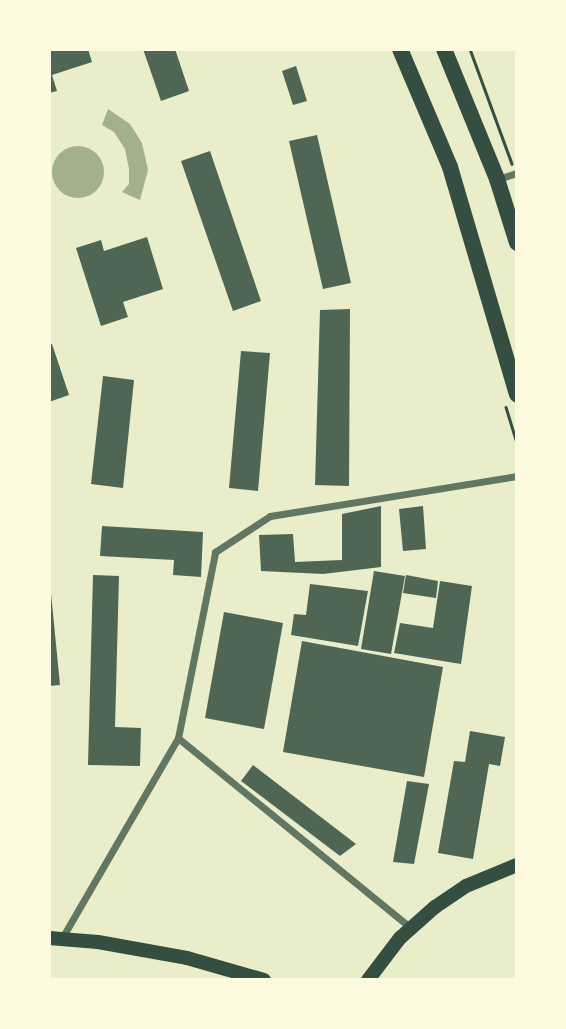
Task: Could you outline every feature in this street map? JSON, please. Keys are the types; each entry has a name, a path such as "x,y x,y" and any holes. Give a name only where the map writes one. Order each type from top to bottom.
{"main road":[{"path":"400,49 450,167 517,394"},
{"path":"444,49 497,179 517,243"},
{"path":"368,980 411,928 466,886 517,865"},
{"path":"55,938 187,958 264,980"}],"street":[{"path":"497,179 516,173"},
{"path":"55,938 178,738 215,552 270,516 517,476"},
{"path":"178,738 411,928"}],"path":[{"path":"470,49 516,173"}],"shaded area":[{"path":"108,109 130,124 142,143 148,170 140,200 122,192 129,184 129,169 125,149 114,132 102,125"},
{"path":"78,146 88,148 96,154 102,162 102,182 96,190 88,196 78,198 68,196 60,190 54,182 52,172 54,162 60,154 68,148"}],"building":[{"path":"49,49 88,49 92,62 52,75 57,91 49,93"},
{"path":"143,49 175,49 189,91 161,101"},
{"path":"296,66 307,101 293,105 282,71"},
{"path":"317,135 351,283 323,289 289,141"},
{"path":"210,151 261,301 233,311 181,161"},
{"path":"147,237 163,289 123,302 128,317 101,326 76,248 101,240 104,251"},
{"path":"350,309 349,486 315,485 320,310"},
{"path":"52,344 69,395 49,402 49,345"},
{"path":"241,351 270,353 258,491 229,488"},
{"path":"103,376 134,380 123,488 91,484"},
{"path":"381,506 381,567 323,574 261,571 259,535 293,534 295,562 342,560 342,514"},
{"path":"423,506 426,549 403,551 399,509"},
{"path":"102,526 203,532 201,577 173,575 174,560 100,556"},
{"path":"374,571 405,576 391,654 361,649"},
{"path":"49,573 60,685 49,686"},
{"path":"93,575 119,576 115,727 141,728 140,766 88,765"},
{"path":"406,575 438,581 436,598 403,593"},
{"path":"440,581 472,586 461,664 394,653 400,623 433,628"},
{"path":"310,584 368,591 358,646 291,635 294,614 306,615"},
{"path":"224,612 283,623 264,729 205,718"},
{"path":"302,641 443,667 424,777 283,752"},
{"path":"470,731 505,737 500,766 489,764 473,859 438,853 454,761 465,762"},
{"path":"253,765 356,844 340,856 241,781"},
{"path":"407,781 429,784 414,864 393,862"}]}
